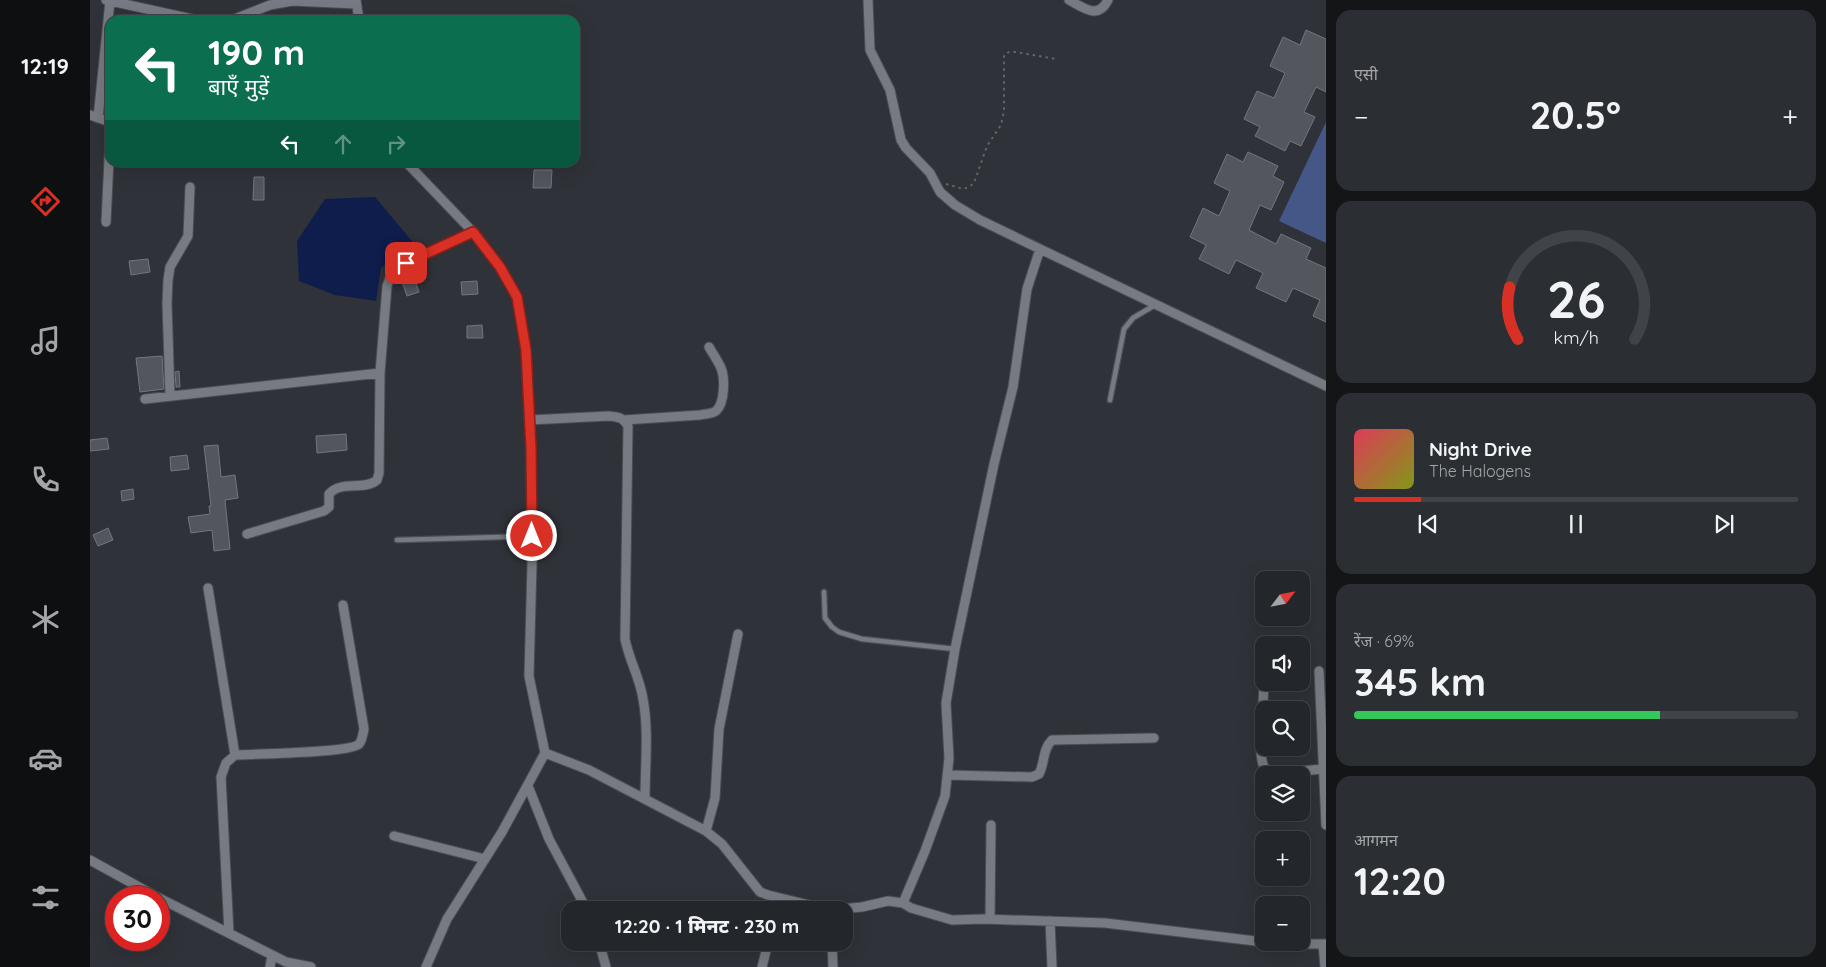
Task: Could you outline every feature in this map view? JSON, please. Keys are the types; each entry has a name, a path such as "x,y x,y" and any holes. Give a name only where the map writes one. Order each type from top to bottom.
{"street":[{"path":"106,15 108,0 175,15"},
{"path":"868,0 870,50 890,90 901,140 906,148 930,173 940,192 955,206 1155,305 1326,386"},
{"path":"1070,0 1088,10 1097,11 1105,7 1108,0"},
{"path":"245,15 270,5 292,1 356,2 358,15"},
{"path":"94,116 105,25"},
{"path":"106,222 109,167"},
{"path":"411,167 473,232 500,267 517,297 526,350 529,420 532,536 529,676 545,754 486,859 447,918 426,967"},
{"path":"170,396 168,280 170,267 188,236 190,187"},
{"path":"246,534 324,512 329,507 329,494 334,489 370,484 377,480 379,472 380,373 387,286 391,275 406,263 473,232"},
{"path":"903,903 945,796 949,758 946,703 955,649 1012,387 1026,289 1040,249"},
{"path":"624,420 700,415 717,410 720,404 723,376 720,366 709,347"},
{"path":"145,399 380,373"},
{"path":"529,420 608,416 618,417 624,420 628,426 626,639 643,697 645,714 645,799"},
{"path":"208,588 235,755"},
{"path":"230,934 221,777 226,763 235,755 310,752 350,748 358,744 364,729 343,605"},
{"path":"706,831 715,798 718,729 738,634"},
{"path":"1320,671 1326,825"},
{"path":"1264,691 1261,753 1262,764 1265,769 1268,772 1279,773 1323,769"},
{"path":"947,775 1032,777 1038,774 1041,769 1044,750 1052,740 1154,738"},
{"path":"545,754 588,770 706,831 722,844 760,892 793,901"},
{"path":"528,786 549,839 581,901"},
{"path":"990,919 991,825"},
{"path":"394,836 486,859"},
{"path":"90,860 137,886"},
{"path":"853,908 888,901 903,903 911,908 952,920 1105,922 1255,941"},
{"path":"170,904 286,962 312,967"},
{"path":"1050,921 1052,967"},
{"path":"1310,944 1324,944 1325,967"},
{"path":"602,951 606,967"},
{"path":"762,967 766,951"},
{"path":"832,951 833,967"},
{"path":"270,967 272,955"}],"lane":[{"path":"1110,400 1124,329 1129,321 1155,305"},
{"path":"397,540 532,536"},
{"path":"824,592 825,618 839,632 862,639 955,649"}],"path":[{"path":"932,178 963,189 969,188 974,183 987,146 1002,120 1004,110 1004,55 1009,52 1016,52 1056,59"}],"shaded area":[{"path":"1326,122 1326,243 1279,221"},
{"path":"375,197 412,241 381,268 376,301 335,295 299,281 297,241 325,199"}],"building":[{"path":"1306,30 1326,39 1326,92 1316,87 1304,112 1315,117 1301,146 1290,141 1285,151 1255,136 1260,127 1244,119 1257,91 1274,98 1285,73 1270,66 1283,37 1300,45"},
{"path":"1248,152 1278,166 1273,176 1284,182 1271,210 1260,205 1249,230 1276,244 1281,234 1311,248 1306,259 1326,268 1326,322 1313,316 1320,300 1293,288 1286,302 1256,288 1263,273 1236,260 1229,274 1199,259 1206,245 1190,237 1203,208 1219,216 1230,191 1214,183 1227,154 1243,162"},
{"path":"534,170 552,170 551,188 533,188"},
{"path":"254,177 264,177 264,200 253,200"},
{"path":"148,259 150,272 131,275 129,261"},
{"path":"411,269 419,292 407,296 400,276"},
{"path":"477,281 478,294 462,295 461,282"},
{"path":"482,325 483,338 467,338 467,326"},
{"path":"162,356 164,389 140,392 136,358"},
{"path":"179,371 180,387 176,387 175,372"},
{"path":"346,434 347,450 317,453 316,436"},
{"path":"107,438 109,449 90,451 90,440"},
{"path":"218,445 221,477 235,475 238,498 225,500 230,549 214,551 212,530 191,533 188,517 210,514 209,506 211,506 204,446"},
{"path":"187,455 189,469 171,471 170,457"},
{"path":"133,489 134,499 122,501 121,491"},
{"path":"108,528 113,540 98,546 93,535"}],"route":[{"path":"406,263 473,232 500,267 517,297 526,350 531,448 532,536"}]}
